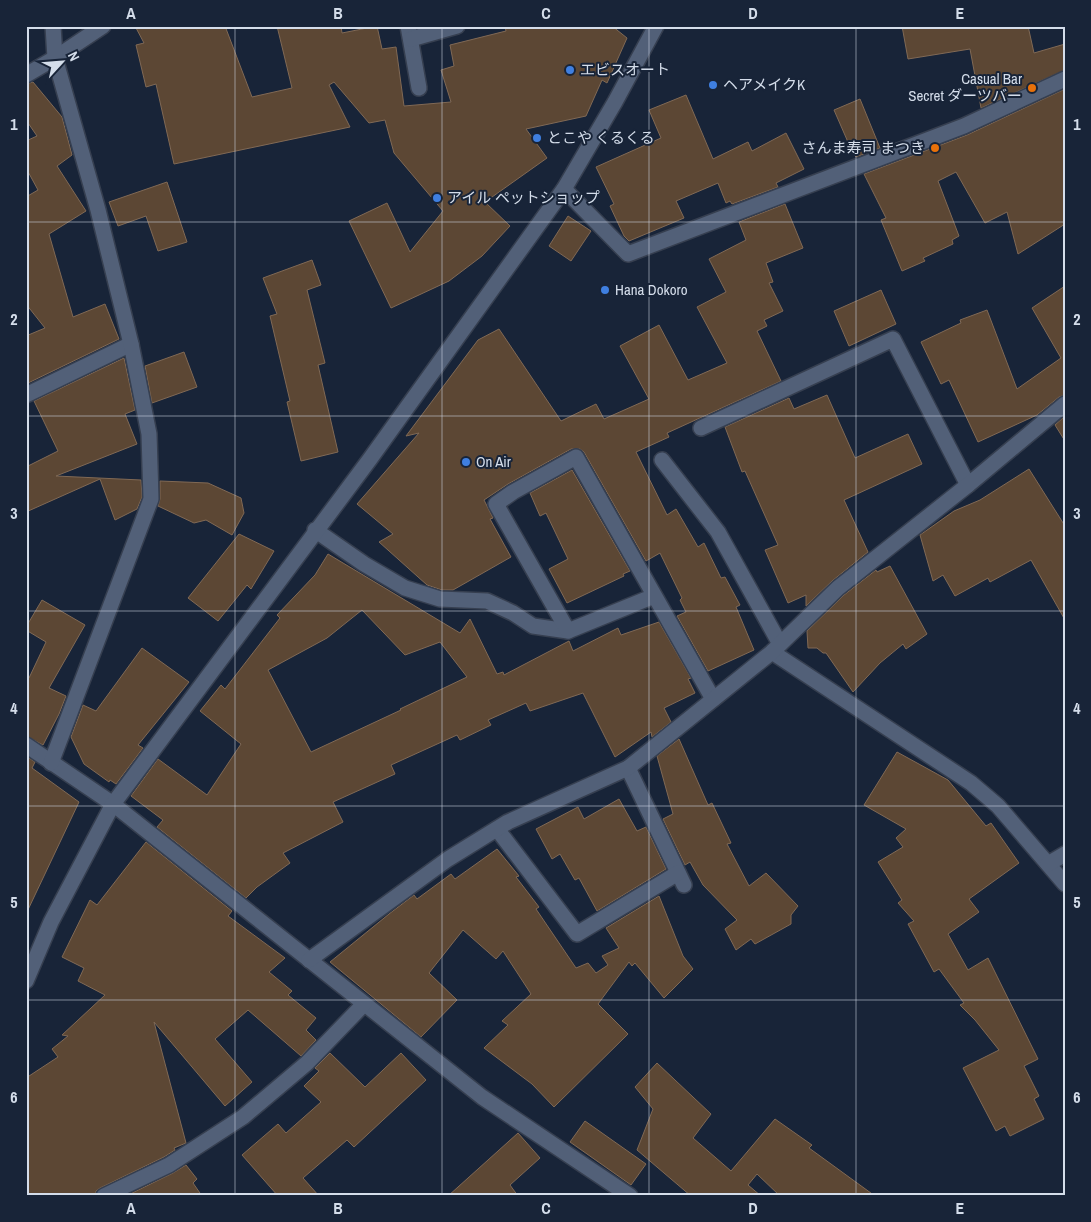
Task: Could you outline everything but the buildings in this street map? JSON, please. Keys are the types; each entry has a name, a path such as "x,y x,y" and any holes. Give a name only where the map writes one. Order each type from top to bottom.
{"street":[{"path":"51,763 151,499 149,434 131,344 98,210 55,58 53,26"},
{"path":"26,75 103,26"},
{"path":"418,88 410,33 457,26"},
{"path":"26,981 52,922 113,804 375,451 564,189 615,102 656,26"},
{"path":"564,189 628,254 964,126 1065,79"},
{"path":"701,428 893,339 968,485"},
{"path":"26,395 131,344"},
{"path":"309,960 448,859 508,822 628,768 776,648 838,588 968,485 1065,404"},
{"path":"568,631 496,504 513,492 576,457 713,699"},
{"path":"662,460 718,532 776,648 971,783 998,806 1065,884"},
{"path":"315,530 364,564 405,588 440,599 487,601 533,626 568,631 654,596"},
{"path":"26,745 113,804 482,1097 618,1193"},
{"path":"497,829 577,934 681,879 628,768"},
{"path":"1048,864 1065,854"},
{"path":"104,1196 169,1165 243,1117 307,1063 364,1004"}],"place":[{"name":"エビスオート","path":"570,70"},
{"name":"ヘアメイクK","path":"713,85"},
{"name":"Casual Bar Secret ダーツバー","path":"1032,88"},
{"name":"とこや くるくる","path":"537,138"},
{"name":"さんま寿司 まつき","path":"935,148"},
{"name":"アイル ペットショップ","path":"437,198"},
{"name":"Hana Dokoro","path":"605,290"},
{"name":"On Air","path":"466,462"}]}
